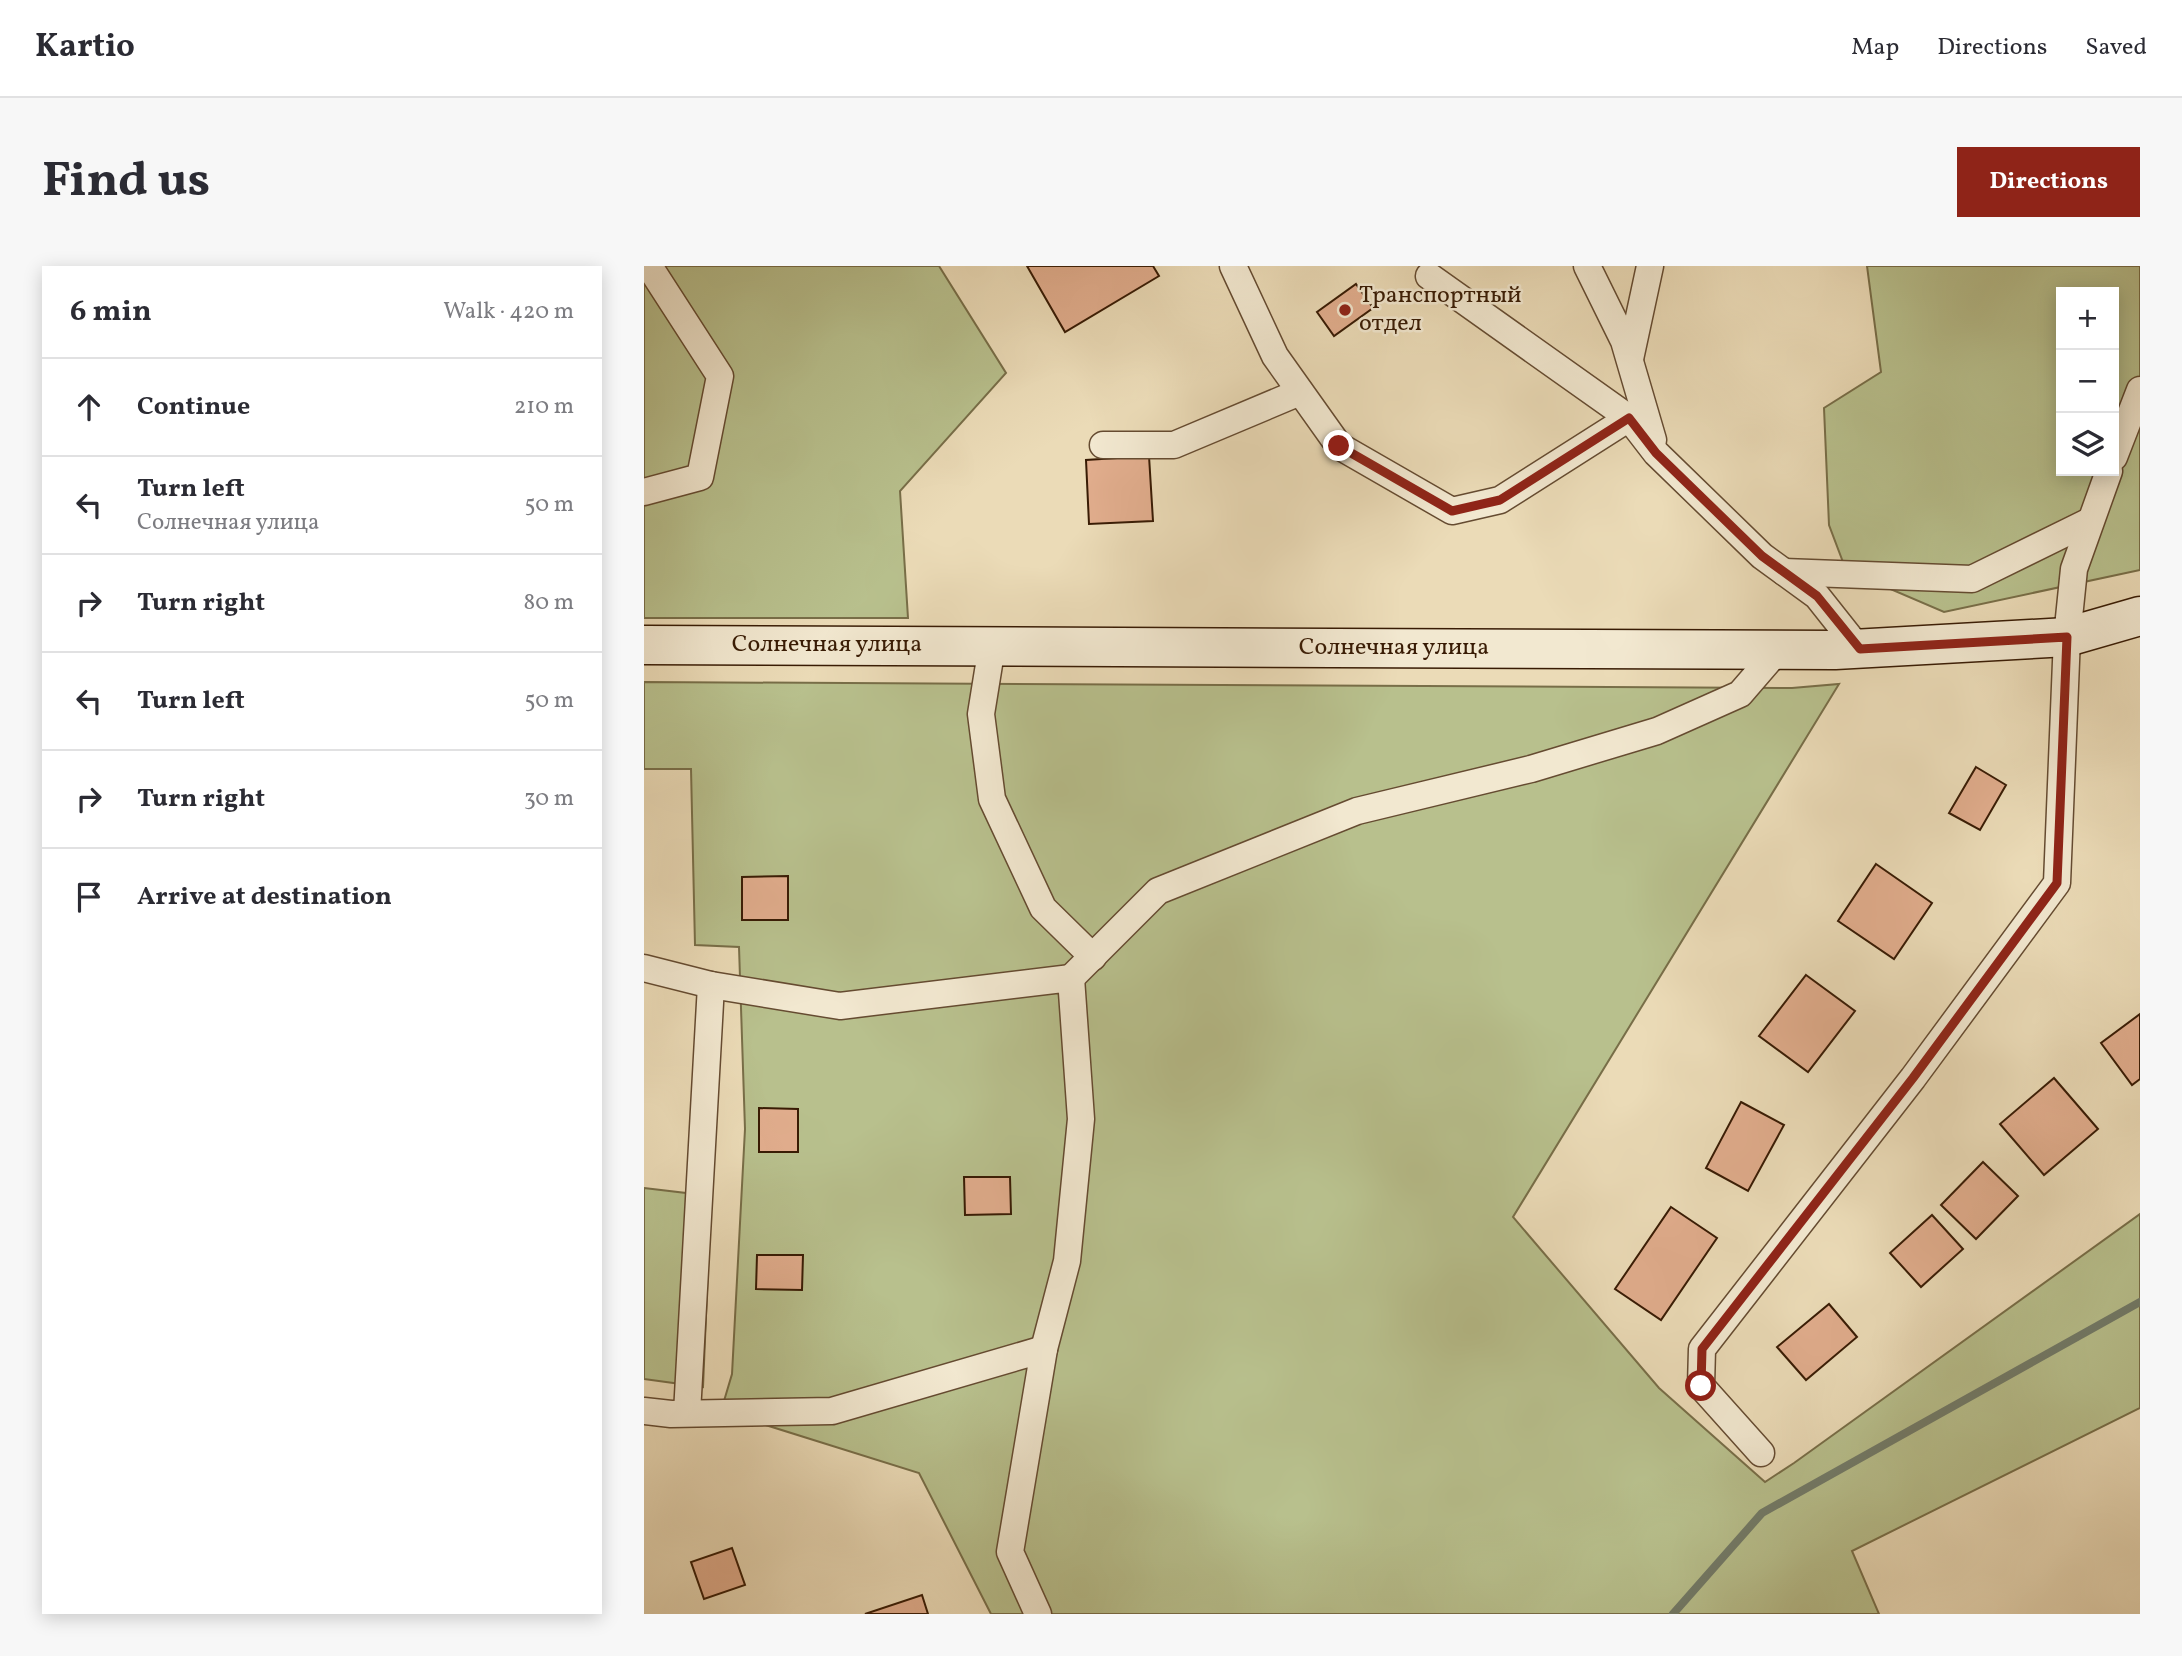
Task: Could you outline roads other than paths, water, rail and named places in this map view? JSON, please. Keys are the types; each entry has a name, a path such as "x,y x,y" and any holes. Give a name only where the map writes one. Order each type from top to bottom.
{"street":[{"path":"644,492 700,477 720,376 649,266"},
{"path":"1233,266 1275,356 1339,446 1452,511 1500,500 1629,418"},
{"path":"1587,266 1624,341 1656,453"},
{"path":"1630,360 1650,266"},
{"path":"1429,276 1629,418 1656,453 1762,556 1817,596 1860,649"},
{"path":"2119,444 2140,390"},
{"path":"1102,445 1174,445 1300,391"},
{"path":"1761,1453 1701,1386 1702,1349 1913,1078 2057,883 2067,637 2074,569 2107,476"},
{"path":"1784,572 1972,579 2090,522"},
{"name":"Солнечная улица","path":"644,645 1860,649 2067,637 2140,616"},
{"path":"992,646 981,714 992,799 1043,908 1093,957"},
{"path":"644,968 711,985 840,1006 1071,978 1158,891 1357,811 1531,769 1657,732 1740,694 1778,650"},
{"path":"1038,1614 1010,1552 1044,1349 1067,1261 1081,1119 1071,978"},
{"path":"687,1413 711,985"},
{"path":"644,1411 832,1411 1044,1349"}],"waterway":[{"path":"1673,1614 1762,1513 2140,1302"}],"place":[{"name":"Транспортный отдел","path":"1345,310"}]}
